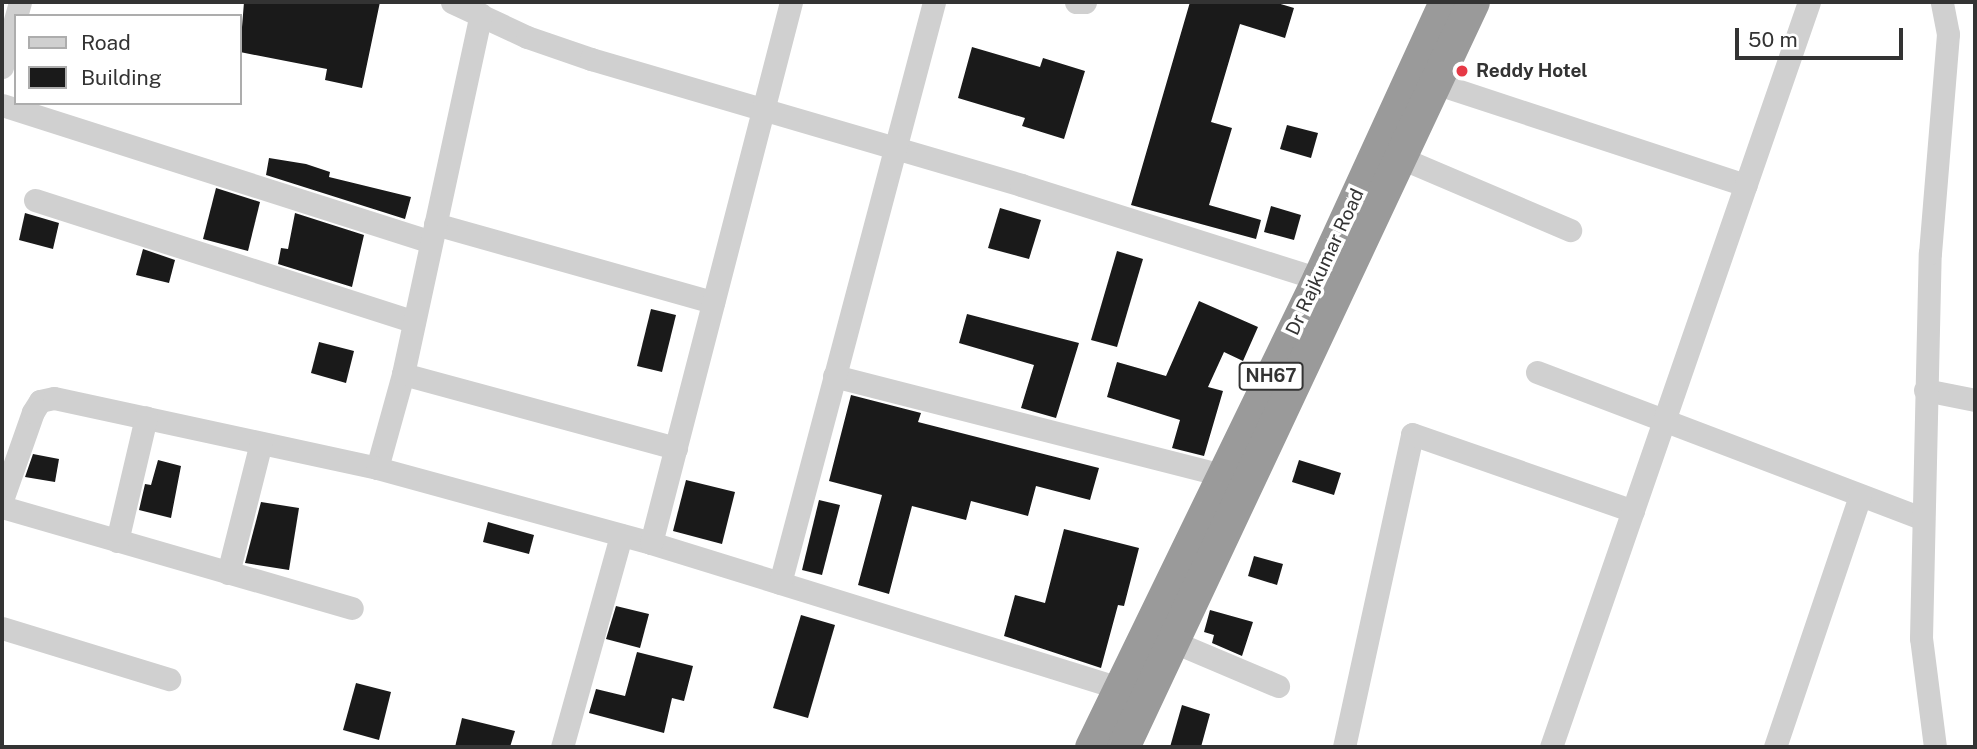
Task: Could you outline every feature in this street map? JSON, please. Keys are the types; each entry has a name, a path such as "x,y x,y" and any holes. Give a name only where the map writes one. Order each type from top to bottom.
{"highway":[{"name":"Dr Rajkumar Road","path":"1122,747 1174,642 1329,282 1445,2"},
{"name":"Dr Rajkumar Road","path":"1091,747 1222,475 1401,158 1473,2"}],"street":[{"path":"452,2 527,37 591,59 894,147 1147,228 1329,282"},
{"path":"651,543 791,2"},
{"path":"780,583 934,2"},
{"path":"1076,2 1085,2"},
{"path":"1551,747 1810,2"},
{"path":"1935,747 1922,638 1925,390 1930,253 1948,34 1941,2"},
{"path":"377,468 403,374 481,14"},
{"path":"2,67 14,24"},
{"path":"1435,83 1746,185"},
{"path":"2,105 433,233 713,302"},
{"path":"1401,158 1570,230"},
{"path":"35,200 414,322"},
{"path":"1537,372 1663,424 1923,519"},
{"path":"403,374 676,448"},
{"path":"834,376 1222,475"},
{"path":"1925,390 1975,400"},
{"path":"2,500 40,401 54,398 377,468 651,543 1119,688"},
{"path":"117,541 146,417"},
{"path":"1343,747 1412,434 1633,512"},
{"path":"229,573 261,443"},
{"path":"1775,747 1860,496"},
{"path":"2,508 352,608"},
{"path":"562,747 621,535"},
{"path":"2,628 169,680"},
{"path":"1174,642 1278,686"}],"building":[{"path":"244,2 380,2 362,88 325,80 327,69 242,52"},
{"path":"1190,2 1274,2 1294,8 1285,38 1240,24 1211,122 1232,128 1209,205 1261,220 1256,239 1131,205"},
{"path":"972,47 1040,67 1043,58 1085,71 1064,139 1022,126 1025,118 958,98"},
{"path":"1287,125 1318,133 1311,158 1280,149"},
{"path":"269,158 306,164 330,172 329,177 411,197 405,219 266,175"},
{"path":"216,188 260,202 248,251 203,239"},
{"path":"1271,206 1301,215 1294,240 1264,232"},
{"path":"1000,208 1041,220 1029,259 988,248"},
{"path":"25,213 59,223 53,249 19,240"},
{"path":"295,213 364,235 352,287 278,264 281,248 288,249"},
{"path":"143,249 175,260 169,283 136,275"},
{"path":"1117,251 1143,259 1117,347 1091,340"},
{"path":"1199,301 1258,327 1243,361 1224,352 1208,387 1223,391 1204,456 1172,448 1180,420 1107,397 1117,362 1166,376"},
{"path":"651,309 676,315 662,372 637,366"},
{"path":"967,314 1079,343 1056,418 1021,408 1034,365 959,343"},
{"path":"319,342 354,351 346,383 311,373"},
{"path":"851,395 921,413 918,422 1099,468 1090,500 1036,486 1028,516 971,501 966,520 912,506 889,594 858,585 882,495 829,481"},
{"path":"33,454 59,459 55,482 25,477"},
{"path":"158,460 181,466 171,518 139,510 145,484 151,485"},
{"path":"1299,460 1341,473 1334,495 1292,482"},
{"path":"686,480 735,492 722,544 673,531"},
{"path":"819,500 840,505 822,575 802,570"},
{"path":"261,502 299,508 289,570 245,563"},
{"path":"488,522 534,535 529,554 483,542"},
{"path":"1064,529 1139,548 1124,606 1118,605 1101,668 1004,636 1015,595 1045,603"},
{"path":"1254,556 1283,564 1277,585 1248,576"},
{"path":"616,606 649,614 640,648 606,639"},
{"path":"1210,610 1253,622 1242,656 1212,643 1214,635 1204,632"},
{"path":"801,615 835,625 808,718 773,708"},
{"path":"637,652 693,666 684,701 672,698 664,733 589,713 596,689 625,696"},
{"path":"356,683 391,692 379,740 343,730"},
{"path":"1182,705 1210,714 1201,747 1170,747"},
{"path":"462,718 515,731 510,747 455,747"}],"place":[{"name":"Reddy Hotel","path":"1462,71"}]}
